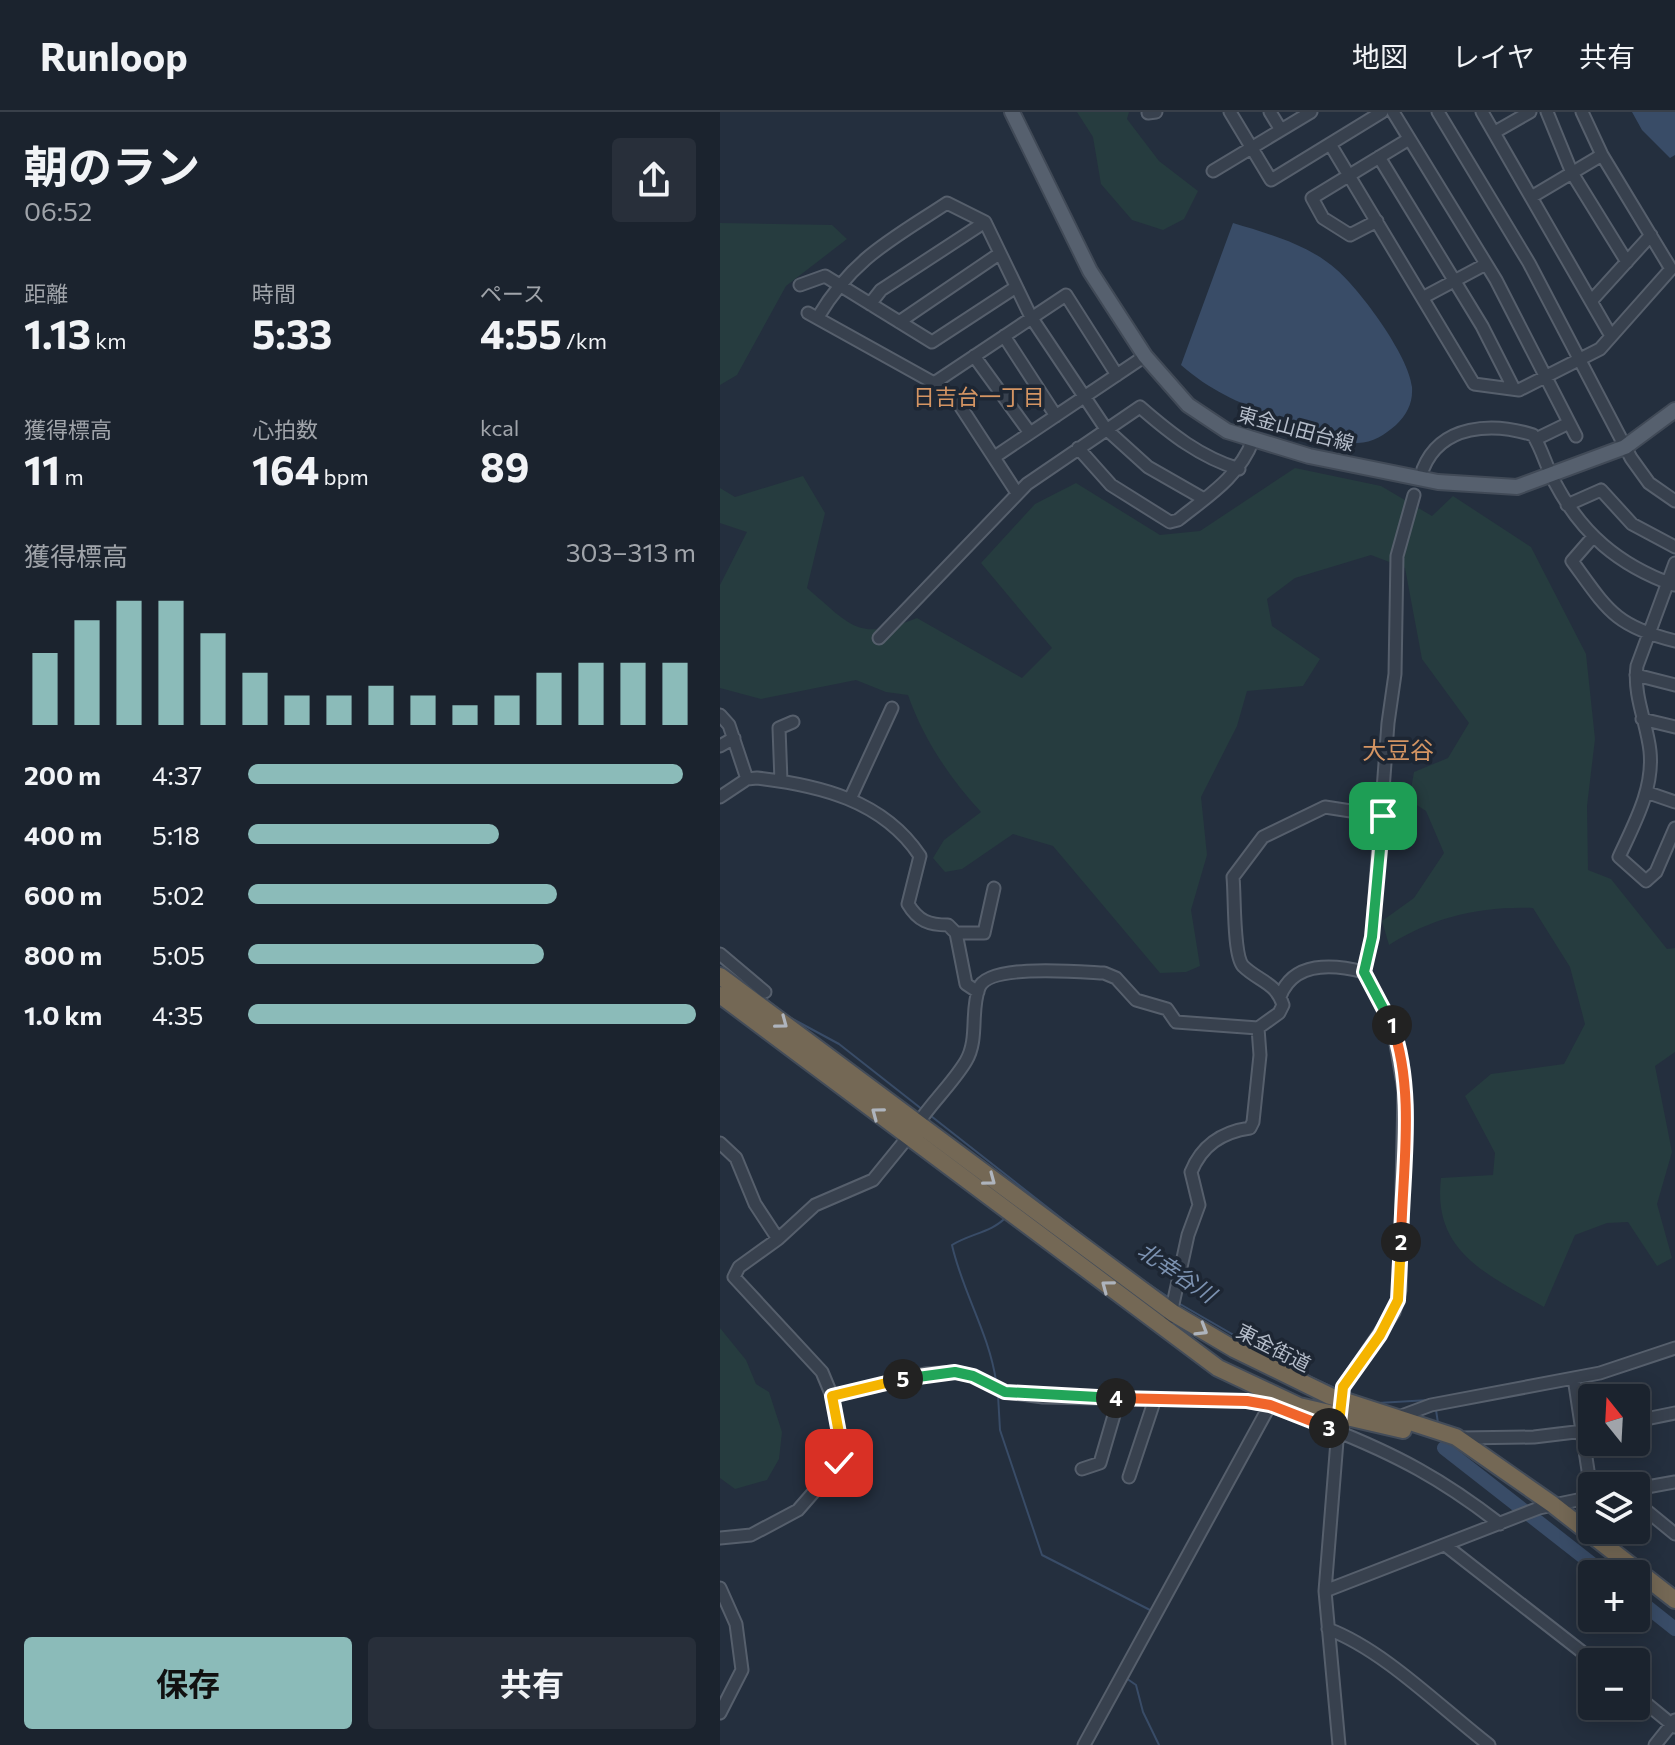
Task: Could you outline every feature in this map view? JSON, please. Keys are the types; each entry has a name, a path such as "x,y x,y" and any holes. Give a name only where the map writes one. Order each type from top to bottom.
{"highway":[{"name":"東金街道","path":"720,976 1162,1328 1250,1393 1440,1439 1484,1460"},
{"name":"東金街道","path":"720,995 1173,1313 1289,1378 1340,1416 1395,1418 1456,1437 1675,1600"},
{"name":"東金街道","path":"1546,1506 1608,1560"},
{"path":"1650,1594 1675,1614"}],"main road":[{"name":"東金山田台線","path":"1012,112 1090,271 1145,356 1188,405 1214,424 1253,440 1309,456 1438,482 1517,487 1552,477 1625,447 1675,410"}],"street":[{"path":"1230,112 1271,180 1382,112"},
{"path":"1270,112 1281,130"},
{"path":"1213,171 1311,112"},
{"path":"1393,112 1486,264 1576,436"},
{"path":"1438,112 1529,263 1625,447 1649,483 1675,501"},
{"path":"1482,112 1593,299 1611,336"},
{"path":"1547,112 1572,173 1627,262"},
{"path":"1330,144 1474,384 1514,389 1547,377 1600,349 1671,269 1602,155 1582,112"},
{"path":"1495,132 1526,113"},
{"path":"1377,221 1350,235 1323,218 1312,198 1409,139"},
{"path":"1533,196 1602,155"},
{"path":"1379,157 1454,280 1514,389"},
{"path":"1017,493 996,456 957,401 934,383 813,315 863,258 947,203 985,222 1031,317 1106,429 1148,467 1204,499"},
{"path":"870,304 881,290 985,222"},
{"path":"1593,299 1651,235"},
{"path":"899,322 999,254"},
{"path":"1424,297 1486,264"},
{"path":"800,285 825,276 932,342 1016,287"},
{"path":"934,383 1066,295 1117,375"},
{"path":"1004,336 1056,416"},
{"path":"974,356 1030,433"},
{"path":"996,456 1145,356"},
{"path":"879,638 1017,493 1140,407 1175,437 1215,461 1239,469"},
{"path":"1536,439 1569,423"},
{"path":"1423,469 1435,448 1453,436 1479,426 1514,429 1536,439 1567,505 1592,538 1639,571 1671,584"},
{"path":"1078,448 1111,485 1162,520 1178,520 1239,469 1253,440"},
{"path":"1567,505 1601,490 1632,524 1675,547"},
{"path":"1339,1745 1325,1591 1340,1416 1348,1378 1394,1312 1400,1290 1402,1059 1393,1027 1364,972 1372,937 1388,723 1395,674 1397,556 1414,495"},
{"path":"1592,538 1572,561 1615,618 1649,635 1675,641"},
{"path":"1675,563 1671,584 1636,675 1650,750 1646,792 1619,857 1646,881 1656,872 1675,828"},
{"path":"1636,675 1675,685"},
{"path":"851,797 892,708"},
{"path":"722,719 734,738 747,779"},
{"path":"1642,719 1675,727"},
{"path":"781,781 777,736 779,728 793,722"},
{"path":"720,746 734,738"},
{"path":"720,797 747,779 781,781 851,797 900,832 920,856 908,904 915,916 936,925 948,925 956,933 966,984 978,992"},
{"path":"1646,792 1675,802"},
{"path":"720,1538 751,1535 809,1501 841,1457 832,1396 818,1367 734,1277 739,1267 778,1239 815,1205 873,1180 967,1059 976,1029 978,992 985,981 1015,972 1104,973 1116,978 1136,1000 1167,1009 1176,1022 1258,1028 1282,1010 1280,997 1270,983 1242,965 1237,952 1233,877 1263,837 1325,807 1383,816"},
{"path":"956,933 984,933 994,888"},
{"path":"720,954 765,992"},
{"path":"1280,997 1287,980 1313,967 1364,972"},
{"path":"1162,1328 1173,1313 1183,1258 1199,1205 1191,1172 1204,1150 1217,1138 1227,1131 1250,1128 1253,1122 1260,1055 1258,1028"},
{"path":"720,1143 736,1158 755,1204 778,1239"},
{"path":"1395,1418 1431,1405 1574,1378 1675,1348"},
{"path":"832,1396 925,1374 955,1372 973,1376 1005,1392 1155,1399 1250,1393 1270,1405 1340,1416 1365,1440 1447,1483 1500,1524"},
{"path":"1574,1378 1578,1394"},
{"path":"1082,1469 1100,1463 1119,1398"},
{"path":"1129,1477 1155,1399"},
{"path":"1084,1745 1270,1405"},
{"path":"1650,1418 1675,1413"},
{"path":"1456,1437 1502,1439 1578,1432"},
{"path":"1484,1460 1502,1439"},
{"path":"1650,1486 1675,1482"},
{"path":"1325,1591 1546,1506 1578,1500"},
{"path":"1650,1513 1675,1534"},
{"path":"1445,1545 1578,1649"},
{"path":"720,1588 736,1624 742,1670 720,1713"},
{"path":"1328,1629 1347,1636 1386,1664 1489,1745"},
{"path":"1650,1706 1674,1724 1655,1745"}],"green space":[{"path":"1077,112 1129,112 1127,119 1159,161 1198,191 1184,219 1163,230 1132,220 1101,184 1093,137"},
{"path":"720,223 832,225 847,239 786,286 737,375 720,385"},
{"path":"1295,468 1381,486 1432,516 1453,496 1531,547 1586,654 1595,739 1587,806 1588,870 1611,879 1667,949 1675,948 1675,1052 1655,1066 1672,1152 1657,1204 1672,1258 1657,1266 1628,1222 1607,1223 1575,1235 1544,1307 1484,1272 1455,1243 1445,1225 1441,1178 1493,1175 1495,1153 1465,1096 1491,1074 1564,1064 1585,1024 1570,967 1533,908 1495,909 1458,915 1423,927 1389,945 1382,921 1414,898 1444,853 1426,811 1409,800 1414,772 1448,758 1469,723 1422,659 1405,568 1371,555 1295,578 1267,599 1272,626 1320,659 1303,686 1247,691 1237,726 1201,797 1207,855 1191,910 1200,966 1186,972 1160,973 1053,846 1013,834 962,869 945,872 933,858 944,840 981,812 938,757 908,695 886,692 856,680 761,699 720,688 720,585 747,532 720,523 720,488 735,497 803,476 825,513 807,588 856,626 881,629 917,618 1022,678 1052,648 981,563 1035,504 1076,483 1160,535 1200,531"},
{"path":"720,1328 746,1360 756,1384 769,1392 782,1432 779,1459 767,1480 735,1489 720,1478"}],"water":[{"path":"1632,112 1675,112 1675,155 1670,158 1642,130"},
{"path":"1233,223 1314,253 1337,270 1370,308 1393,342 1412,387 1406,412 1388,432 1363,443 1332,437 1232,399 1181,365"}],"waterway":[{"name":"北幸谷川","path":"720,963 751,987"},
{"name":"北幸谷川","path":"762,996 789,1017 839,1044 923,1110"},
{"name":"北幸谷川","path":"931,1116 1112,1258"},
{"path":"996,1381 988,1346 952,1245 994,1226 1006,1217"},
{"name":"北幸谷川","path":"1143,1280 1171,1299"},
{"name":"北幸谷川","path":"1180,1304 1289,1367 1339,1390"},
{"name":"北幸谷川","path":"1345,1392 1378,1403 1429,1400"},
{"path":"998,1395 1000,1430 1042,1555 1152,1611"},
{"name":"北幸谷川","path":"1436,1410 1438,1423"},
{"name":"北幸谷川","path":"1442,1441 1444,1448"},
{"name":"北幸谷川","path":"1444,1448 1587,1560"},
{"name":"北幸谷川","path":"1650,1609 1675,1629"},
{"path":"1126,1678 1136,1685 1143,1712 1159,1745"}],"district":[{"name":"日吉台一丁目","path":"979,396"},
{"name":"大豆谷","path":"1398,749"}],"route":[{"path":"839,1463 842,1449 832,1396 936,1373 962,1373 1005,1392 1043,1397 1247,1401 1270,1405 1338,1432 1343,1387 1394,1312 1400,1290 1402,1059 1393,1027 1364,972 1372,937 1383,816"}]}
